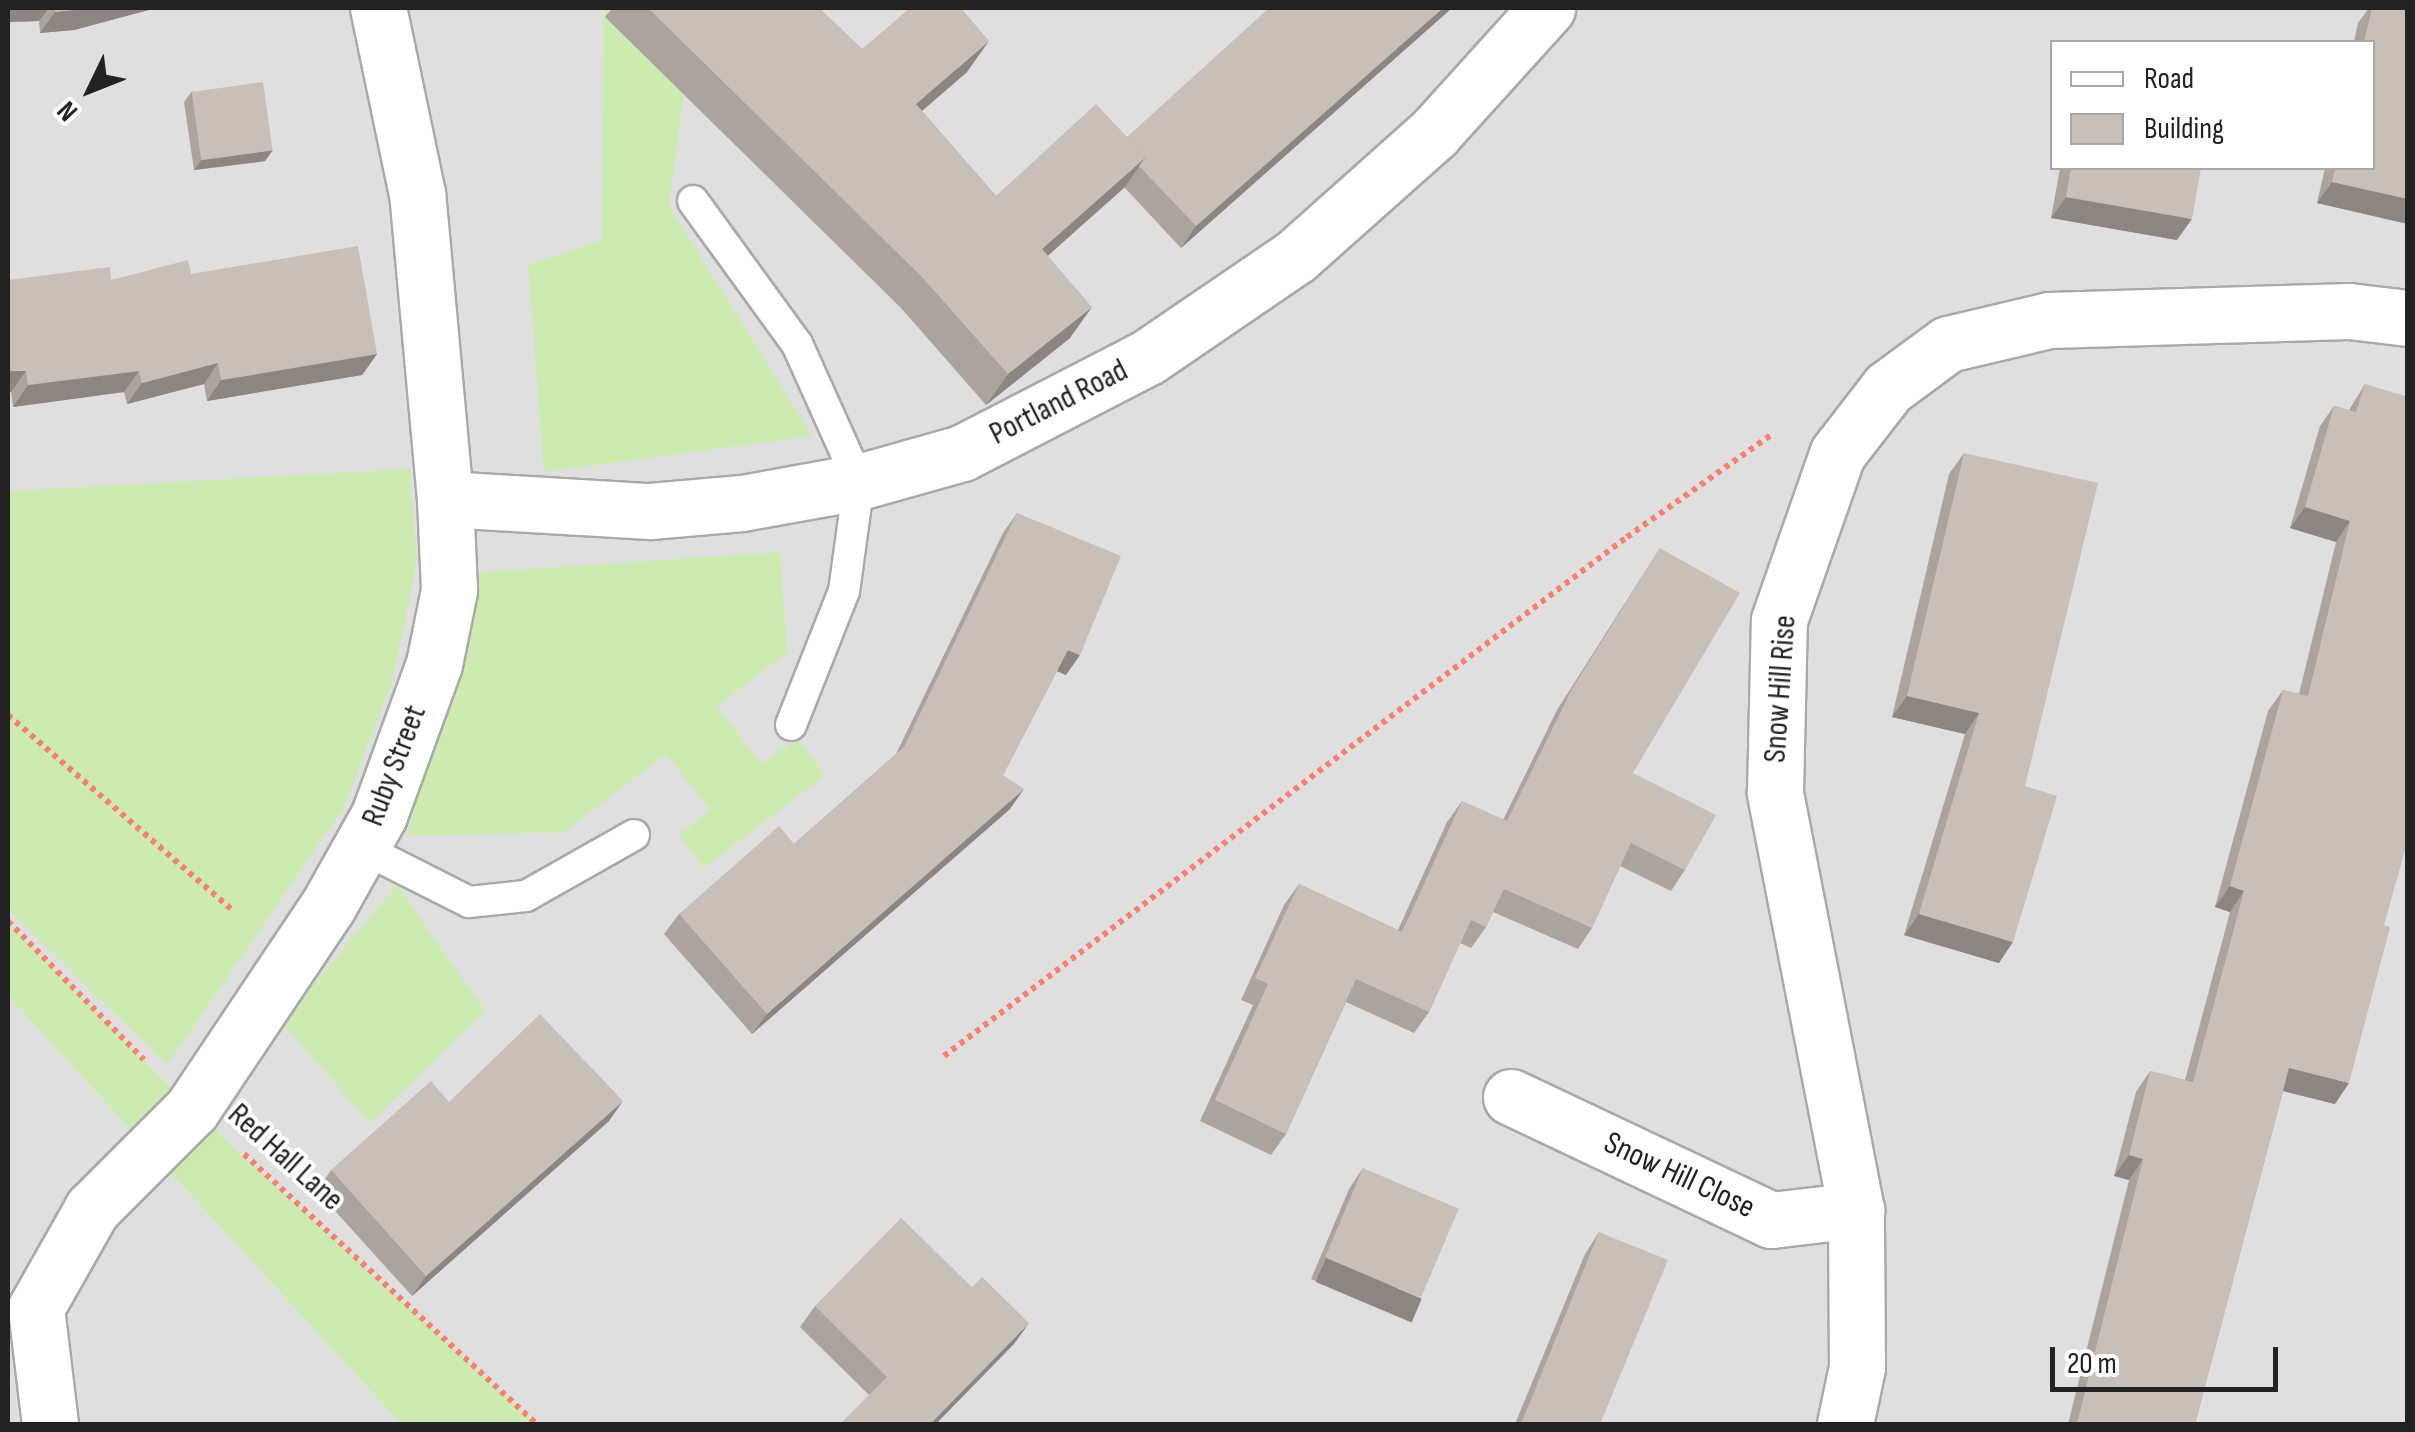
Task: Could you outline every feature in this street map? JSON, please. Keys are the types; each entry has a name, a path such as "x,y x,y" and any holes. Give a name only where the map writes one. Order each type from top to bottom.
{"street":[{"name":"Ruby Street","path":"50,1424 22,1307 92,1209 192,1109 362,848 434,664 448,590 445,499 417,194 378,8"},
{"name":"Portland Road","path":"445,499 650,511 859,482 962,452 1218,313 1385,180 1547,8"},
{"name":"Snow Hill Rise","path":"1845,1424 1857,1367 1856,1210 1775,792 1780,620 1837,454 1888,388 1948,344 2050,320 2349,311 2408,318"},
{"name":"Snow Hill Close","path":"1511,1096 1771,1220 1856,1210"}],"lane":[{"path":"694,201 797,344 859,482 844,591 791,725"},
{"path":"362,848 469,902 526,896 634,835"}],"path":[{"path":"944,1056 1627,537 1788,428"},
{"path":"8,715 231,909"},
{"name":"Red Hall Lane","path":"8,921 192,1109 537,1424"}],"shaded area":[{"path":"8,8 2407,8 2407,1424 537,1424 192,1109 8,921"},
{"path":"8,996 401,1424 8,1424"}],"green space":[{"path":"604,8 614,8 684,91 669,206 812,436 544,472 528,265 602,240"},
{"path":"410,469 417,562 392,683 343,809 167,1065 8,909 8,491"},
{"path":"780,552 787,652 717,707 762,764 797,738 825,775 704,868 679,835 710,810 666,754 564,832 407,836 480,572"},
{"path":"397,885 485,1011 370,1123 282,1022"},
{"path":"8,921 192,1109 537,1424 401,1424 8,996"}],"building":[{"path":"55,8 93,8 55,12"},
{"path":"648,8 819,8 862,49 910,8 961,8 989,41 916,104 996,196 1096,104 1146,157 1042,249 1092,307 1008,374 922,277"},
{"path":"1269,8 1443,8 1196,226 1139,166 1146,157 1127,137"},
{"path":"2372,8 2408,10 2408,199 2332,182 2335,170 2375,170 2375,40 2364,40"},
{"path":"263,82 273,150 201,160 192,92"},
{"path":"2071,170 2201,170 2192,219 2066,197"},
{"path":"358,246 377,354 221,380 218,363 142,383 139,371 28,385 26,371 8,371 8,280 110,267 111,280 188,260 191,274"},
{"path":"2365,384 2408,397 2408,839 2384,925 2390,927 2349,1083 2289,1068 2195,1424 2077,1424 2143,1159 2129,1155 2150,1071 2193,1082 2244,891 2230,886 2283,690 2308,696 2350,521 2305,507 2334,406 2356,412"},
{"path":"1964,453 2098,483 2025,786 2057,796 2013,942 1919,914 1979,713 1907,696"},
{"path":"1017,513 1121,556 1080,655 1068,650 1003,775 1024,789 767,1014 679,914 779,826 794,844 904,747"},
{"path":"1660,548 1740,593 1633,773 1716,815 1685,870 1631,843 1592,928 1504,889 1486,927 1471,920 1429,1012 1356,979 1286,1134 1215,1100 1268,984 1255,978 1299,884 1402,932 1462,801 1507,821 1572,689"},
{"path":"540,1014 623,1101 426,1276 331,1170 431,1081 449,1102"},
{"path":"1363,1168 1459,1209 1421,1298 1325,1257"},
{"path":"901,1218 972,1287 982,1277 1029,1323 930,1424 840,1424 887,1377 815,1306"},
{"path":"1599,1232 1668,1260 1600,1424 1521,1424"}]}
